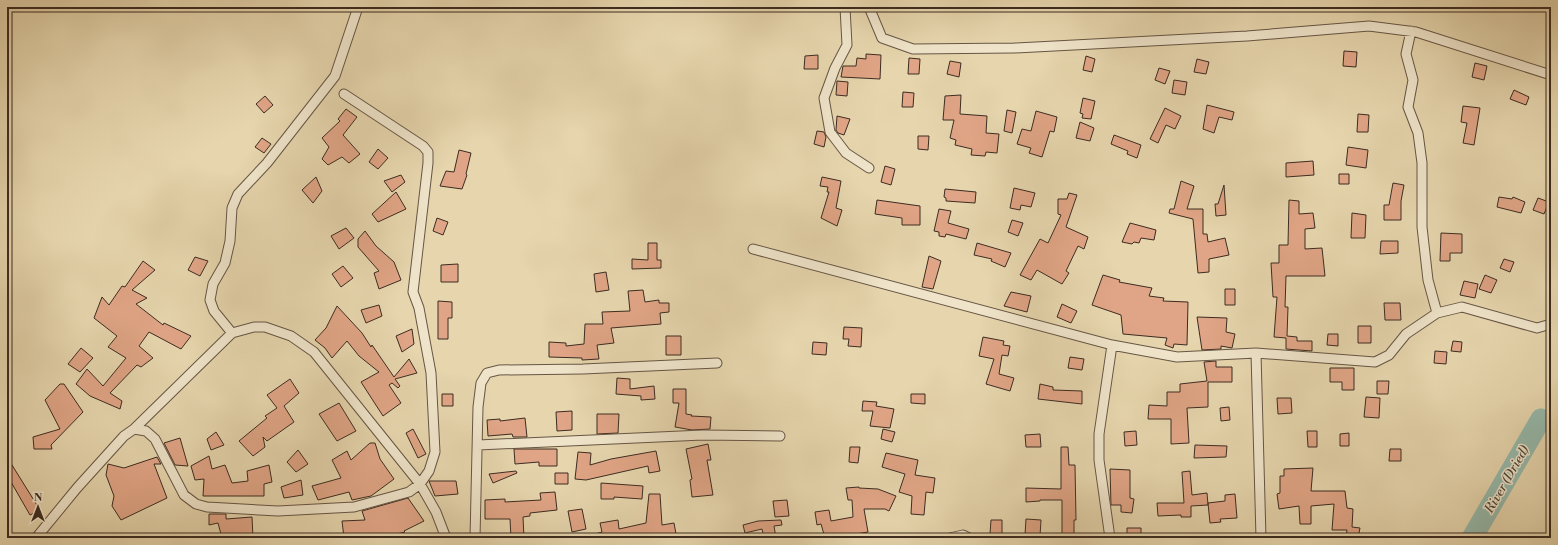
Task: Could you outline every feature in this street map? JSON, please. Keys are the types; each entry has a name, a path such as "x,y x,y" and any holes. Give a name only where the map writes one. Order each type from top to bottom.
{"street":[{"path":"232,333 214,311 210,300 212,284 225,264 230,241 232,208 238,194 267,162 335,76 358,7"},
{"path":"845,7 847,45 835,68 824,98 830,132 846,153 868,168"},
{"path":"869,7 882,38 913,49 1030,47 1247,36 1368,26 1411,31 1551,75"},
{"path":"1411,31 1406,54 1413,80 1408,107 1418,133 1422,162 1422,227 1427,272 1437,313"},
{"path":"134,429 146,431 155,439 184,495 196,504 207,507 278,511 354,507 409,492 420,484 429,471 435,452 431,373 419,308 413,292 428,152 423,146 344,94"},
{"path":"753,249 1112,345 1176,357 1256,353 1375,362 1389,354 1406,334 1437,313 1462,307 1537,328 1551,324"},
{"path":"36,538 77,488 124,436 134,429 232,333 254,327 265,327 291,336 314,352 420,484 436,512 446,538"},
{"path":"1110,538 1098,460 1099,434 1112,345"},
{"path":"1256,353 1261,538"},
{"path":"475,538 478,408 481,383 487,373 499,370 583,369 717,363"},
{"path":"478,445 704,435 780,436"},
{"path":"950,538 963,535 969,538"}],"building":[{"path":"1344,51 1357,52 1356,67 1343,66"},
{"path":"866,54 881,55 880,79 841,77 843,66 856,66 857,58 866,59"},
{"path":"818,55 818,69 804,69 805,56"},
{"path":"1086,56 1095,59 1092,72 1083,70"},
{"path":"909,58 920,59 919,74 908,74"},
{"path":"1197,59 1209,62 1206,74 1194,72"},
{"path":"950,61 961,63 959,77 947,74"},
{"path":"1475,63 1487,66 1484,80 1472,77"},
{"path":"1159,68 1170,71 1165,84 1155,80"},
{"path":"1174,80 1187,82 1185,95 1172,93"},
{"path":"837,81 848,82 847,96 836,95"},
{"path":"1514,90 1529,97 1526,105 1510,99"},
{"path":"903,92 914,93 913,107 902,107"},
{"path":"961,95 960,114 987,116 986,133 999,134 997,153 986,152 985,156 971,155 972,149 955,145 956,140 950,138 954,120 943,120 945,96"},
{"path":"265,96 273,105 264,113 256,104"},
{"path":"1083,98 1095,101 1091,119 1082,118 1083,114 1080,113"},
{"path":"1207,105 1234,112 1232,120 1219,117 1214,133 1203,129"},
{"path":"1463,106 1480,108 1474,145 1463,143 1467,123 1461,122"},
{"path":"1165,108 1181,116 1175,129 1166,125 1158,143 1150,139"},
{"path":"346,109 357,117 343,135 360,154 349,163 342,157 328,165 322,159 329,147 322,138 340,121 338,119"},
{"path":"1007,110 1016,112 1012,133 1004,131"},
{"path":"1036,111 1057,117 1054,132 1050,131 1042,157 1029,153 1031,148 1017,144 1022,129 1031,131"},
{"path":"1358,114 1369,115 1368,132 1357,132"},
{"path":"837,116 850,119 844,135 838,133 836,130"},
{"path":"1080,122 1094,128 1090,141 1076,138"},
{"path":"817,131 824,132 826,137 824,147 814,144"},
{"path":"1114,135 1141,145 1137,158 1127,154 1128,151 1111,144"},
{"path":"918,136 929,136 928,150 918,149"},
{"path":"262,138 271,144 264,153 255,147"},
{"path":"1348,147 1368,150 1366,168 1346,165"},
{"path":"378,149 388,158 378,169 369,162"},
{"path":"459,150 471,153 467,175 462,189 440,186 446,171 454,172"},
{"path":"1313,161 1314,175 1286,177 1286,163"},
{"path":"885,166 895,169 891,185 881,182"},
{"path":"1339,174 1349,174 1349,184 1339,184"},
{"path":"401,175 405,182 392,192 384,181"},
{"path":"316,177 322,191 313,203 302,190"},
{"path":"822,177 841,181 836,208 842,210 837,226 821,218 829,192 827,192 828,187 820,186"},
{"path":"1181,181 1194,186 1187,209 1203,209 1203,234 1207,234 1208,242 1225,238 1229,255 1209,259 1209,272 1198,273 1193,219 1169,213 1170,209 1174,209"},
{"path":"1393,183 1404,185 1401,201 1401,220 1384,220 1384,205 1389,205"},
{"path":"1224,185 1226,215 1216,216 1215,204 1218,204"},
{"path":"1014,188 1035,193 1031,207 1021,205 1020,210 1010,208"},
{"path":"945,189 976,192 975,203 946,201 946,198 944,197"},
{"path":"396,192 406,209 378,222 372,214"},
{"path":"1069,193 1077,195 1066,227 1088,237 1084,249 1078,246 1066,271 1069,273 1062,284 1037,270 1031,280 1020,275 1040,239 1048,243 1061,215 1058,214 1058,199 1067,199"},
{"path":"1499,197 1512,199 1513,197 1525,202 1521,213 1497,207"},
{"path":"1538,198 1549,202 1544,214 1533,210"},
{"path":"877,200 920,206 920,225 902,225 902,218 875,214"},
{"path":"1289,200 1299,201 1299,214 1313,213 1315,228 1305,229 1305,249 1322,248 1325,276 1286,276 1285,307 1288,307 1287,336 1297,337 1297,341 1312,341 1312,351 1286,349 1286,338 1274,337 1277,297 1273,297 1271,263 1279,263 1279,245 1288,245"},
{"path":"939,209 951,211 948,223 969,229 966,239 946,234 945,237 939,236 939,232 934,231"},
{"path":"1352,213 1366,215 1365,238 1351,238"},
{"path":"437,218 448,222 443,235 433,231"},
{"path":"1012,220 1023,223 1018,236 1008,232"},
{"path":"1130,223 1156,230 1154,240 1141,238 1139,243 1134,242 1132,244 1122,242"},
{"path":"346,228 354,238 339,249 331,236"},
{"path":"365,231 376,246 394,262 401,280 379,289 374,273 379,271 358,247 358,239"},
{"path":"1441,233 1462,234 1462,253 1450,253 1450,261 1440,261"},
{"path":"1381,241 1398,241 1398,253 1380,254"},
{"path":"648,243 657,243 657,260 661,260 661,268 632,269 632,259 648,260"},
{"path":"977,243 1011,253 1005,267 991,261 992,259 974,255"},
{"path":"929,256 941,261 933,289 922,287"},
{"path":"195,257 208,261 200,276 188,270"},
{"path":"1504,259 1514,262 1510,272 1500,268"},
{"path":"143,261 155,270 132,290 147,298 136,304 163,325 164,323 191,336 181,349 149,332 139,346 153,358 141,367 137,365 110,393 122,401 120,409 90,396 76,384 87,369 103,386 126,358 108,347 117,336 94,318 102,297 109,305 122,286 125,287"},
{"path":"458,264 458,282 441,282 441,265"},
{"path":"343,266 353,278 341,287 332,274"},
{"path":"606,272 609,290 596,292 594,274"},
{"path":"1103,275 1120,280 1119,282 1152,288 1149,296 1164,298 1163,301 1188,302 1187,345 1174,344 1173,348 1165,345 1167,338 1123,334 1121,315 1092,305"},
{"path":"1485,275 1497,280 1491,293 1479,289"},
{"path":"1464,281 1478,284 1475,298 1460,295"},
{"path":"1225,289 1235,289 1235,305 1225,305"},
{"path":"643,290 645,302 659,300 659,303 669,303 669,312 660,313 661,324 611,328 614,343 597,345 599,359 582,360 582,358 549,357 549,342 566,343 566,346 584,344 585,324 603,324 602,312 630,311 628,291"},
{"path":"1011,292 1031,296 1027,312 1004,306"},
{"path":"438,301 452,302 452,318 448,318 448,339 438,339"},
{"path":"1384,303 1400,303 1401,320 1385,320"},
{"path":"1062,304 1077,311 1071,323 1057,317"},
{"path":"379,305 382,316 366,323 361,310"},
{"path":"337,306 362,333 371,347 372,345 394,377 409,359 417,373 395,379 400,386 398,388 392,383 389,385 401,403 383,416 361,382 379,372 359,356 347,341 332,358 325,348 315,340 326,328"},
{"path":"1197,317 1227,318 1226,332 1235,334 1232,348 1221,346 1221,349 1202,350"},
{"path":"1358,326 1371,326 1371,343 1358,343"},
{"path":"844,327 862,328 861,347 848,346 849,339 843,339"},
{"path":"412,329 414,344 402,352 396,336"},
{"path":"1328,334 1338,334 1338,346 1327,345"},
{"path":"666,336 681,336 681,355 666,355"},
{"path":"983,337 1004,341 1003,345 1010,346 1008,356 1002,355 999,374 1014,378 1010,391 986,384 994,359 979,356"},
{"path":"1453,341 1462,342 1461,352 1451,351"},
{"path":"813,342 827,343 826,355 812,354"},
{"path":"81,348 93,358 80,372 68,364"},
{"path":"1435,351 1447,352 1446,364 1434,363"},
{"path":"1070,357 1084,359 1082,370 1068,368"},
{"path":"1216,361 1216,367 1232,367 1232,382 1208,382 1208,407 1187,408 1189,443 1171,444 1171,419 1148,419 1149,405 1167,406 1167,392 1180,392 1180,384 1207,381 1204,362"},
{"path":"1330,368 1354,368 1354,390 1342,390 1342,382 1330,382"},
{"path":"617,378 630,379 630,389 654,386 655,399 641,400 641,396 616,394"},
{"path":"290,379 299,393 284,406 294,422 267,441 263,437 265,447 253,456 239,441 267,418 265,416 277,408 267,395"},
{"path":"1377,381 1389,381 1388,394 1377,394"},
{"path":"60,384 64,384 83,412 51,445 52,449 34,449 33,437 60,429 45,400"},
{"path":"1040,384 1053,387 1053,390 1082,391 1082,404 1038,399"},
{"path":"673,389 686,389 686,414 692,415 691,416 711,417 710,429 692,430 675,427 679,403 673,403"},
{"path":"442,394 453,394 453,406 442,406"},
{"path":"911,394 925,394 925,404 911,403"},
{"path":"1366,397 1380,398 1379,418 1364,417"},
{"path":"1277,398 1291,398 1292,413 1278,414"},
{"path":"863,401 877,402 876,406 894,409 890,428 870,426 873,411 862,411"},
{"path":"339,403 356,431 337,441 319,414"},
{"path":"1229,407 1230,420 1221,421 1220,408"},
{"path":"572,411 572,430 557,431 556,412"},
{"path":"597,414 619,414 618,433 597,434"},
{"path":"525,418 527,437 513,437 512,434 488,436 487,420 500,419 500,421"},
{"path":"413,429 426,454 418,458 406,433"},
{"path":"883,429 895,432 892,442 881,439"},
{"path":"1136,431 1137,445 1125,446 1124,432"},
{"path":"1307,431 1317,431 1317,447 1308,447"},
{"path":"216,432 224,445 211,450 207,439"},
{"path":"1349,433 1349,446 1340,446 1340,434"},
{"path":"1040,434 1041,447 1026,447 1025,435"},
{"path":"180,438 188,466 175,465 164,443"},
{"path":"370,443 375,443 380,459 394,479 371,496 352,500 349,492 318,500 312,486 341,478 332,460 347,451 351,460"},
{"path":"708,444 711,460 707,460 713,495 692,497 690,480 692,479 686,449"},
{"path":"1195,445 1227,446 1226,457 1194,458"},
{"path":"850,447 860,447 858,463 849,462"},
{"path":"1061,447 1068,447 1069,465 1075,465 1076,520 1074,520 1074,538 1062,538 1062,500 1040,500 1026,502 1026,488 1061,489"},
{"path":"514,449 557,449 557,466 539,466 539,462 515,464"},
{"path":"1390,449 1401,449 1401,461 1389,461"},
{"path":"298,450 308,464 296,472 287,462"},
{"path":"656,451 660,471 649,473 648,466 586,480 575,479 578,452 591,453 590,465 611,459"},
{"path":"886,453 918,460 915,475 935,478 933,493 926,492 924,515 911,514 912,496 899,492 905,474 882,467"},
{"path":"209,456 212,469 225,465 232,483 248,481 247,471 269,465 272,482 264,484 264,496 203,496 204,479 195,480 191,466"},
{"path":"7,457 40,510 30,515 7,475"},
{"path":"157,457 161,464 154,464 167,498 121,520 112,506 114,496 106,475 108,464 124,468"},
{"path":"1313,468 1311,491 1345,491 1347,508 1353,509 1352,527 1360,528 1358,538 1346,538 1347,530 1332,530 1334,504 1311,506 1311,524 1300,524 1299,506 1279,509 1277,494 1280,493 1280,476 1284,476 1284,469"},
{"path":"1110,469 1130,470 1130,498 1134,499 1132,513 1121,512 1121,505 1111,505"},
{"path":"516,471 517,473 493,483 489,474"},
{"path":"1190,471 1192,495 1207,493 1208,505 1191,506 1191,517 1181,517 1181,515 1158,516 1157,503 1184,503 1182,472"},
{"path":"555,473 568,473 568,484 555,484"},
{"path":"301,480 303,495 284,498 281,487"},
{"path":"429,481 456,481 458,494 435,496"},
{"path":"601,483 643,486 642,499 614,497 614,499 601,499"},
{"path":"859,487 878,489 896,496 889,511 885,509 864,509 868,532 844,536 844,538 825,538 821,524 817,525 815,512 829,510 831,521 853,517 852,500 848,500 846,488"},
{"path":"555,492 557,510 530,513 530,516 523,517 524,538 511,538 510,519 485,519 485,500 505,499 505,502 541,500 540,493"},
{"path":"649,494 660,494 662,525 674,523 676,534 652,538 595,538 595,534 602,532 600,523 618,520 619,529 646,523"},
{"path":"1235,494 1237,518 1220,519 1221,522 1210,523 1208,503 1225,501 1225,495"},
{"path":"408,498 424,521 404,531 405,532 380,538 344,538 342,521 365,520 362,511"},
{"path":"787,500 789,516 775,517 773,501"},
{"path":"582,509 586,529 572,532 568,511"},
{"path":"209,514 226,514 226,519 252,517 253,538 222,538 218,523 209,525"},
{"path":"1026,519 1041,520 1040,536 1025,535"},
{"path":"781,520 782,525 774,526 776,538 764,538 762,529 745,533 743,525 758,521"},
{"path":"991,520 1002,520 1002,534 990,534"},
{"path":"1127,528 1141,528 1141,538 1127,538"}],"waterway":[{"name":"River (Dried)","path":"1472,538 1541,419"}]}
